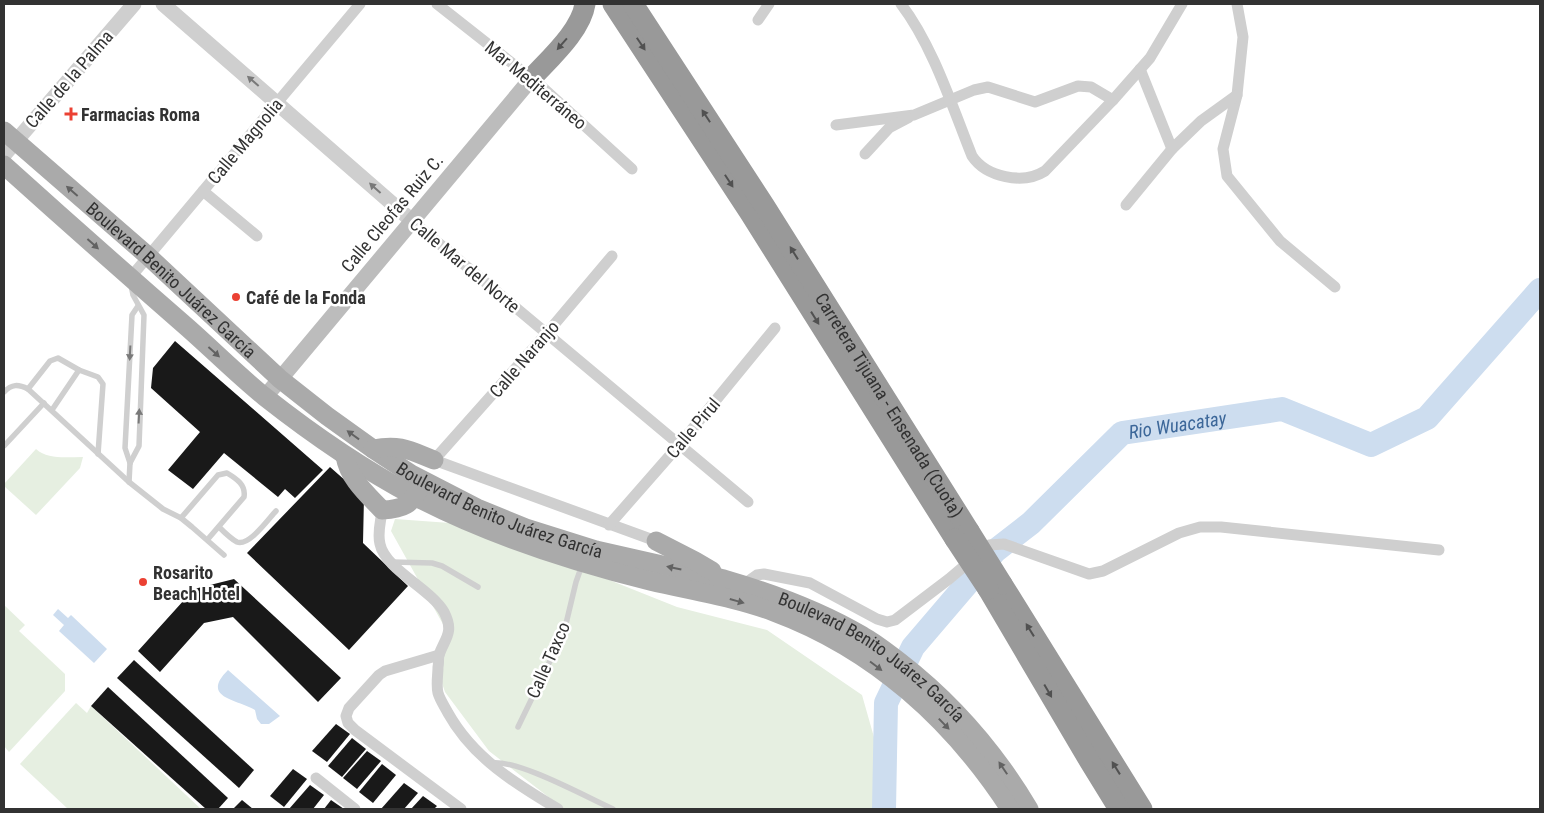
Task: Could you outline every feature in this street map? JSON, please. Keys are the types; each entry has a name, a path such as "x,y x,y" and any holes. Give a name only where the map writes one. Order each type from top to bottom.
{"highway":[{"path":"531,79 577,26 585,4"},
{"name":"Carretera Tijuana - Ensenada (Cuota)","path":"613,4 1142,809"},
{"name":"Carretera Tijuana - Ensenada (Cuota)","path":"633,4 764,205 962,535"},
{"name":"Carretera Tijuana - Ensenada (Cuota)","path":"995,586 1090,762 1120,809"}],"main road":[{"name":"Calle Cleofas Ruiz C.","path":"265,397 411,220 531,79"},
{"name":"Boulevard Benito Juárez García","path":"8,142 148,256 280,379 373,449 419,489 477,508 526,528 576,545 724,578 790,600 847,637 864,657 955,710 997,760 1029,809"},
{"name":"Boulevard Benito Juárez García","path":"4,165 265,397 346,456 419,489 522,542 583,563 742,602 775,612 808,626 847,637"},
{"path":"373,449 389,446 402,447 434,460"},
{"path":"346,456 349,470 357,484 382,510 401,508 408,504 419,489"},
{"path":"656,541 724,578"},
{"name":"Boulevard Benito Juárez García","path":"915,685 943,722 992,780 1010,809"}],"street":[{"name":"Calle de la Palma","path":"8,142 134,4"},
{"name":"Calle Mar del Norte","path":"163,4 278,102 411,220 748,502"},
{"name":"Calle Magnolia","path":"130,278 360,4"},
{"name":"Mar Mediterráneo","path":"437,4 531,79 632,169"},
{"path":"758,20 769,4"},
{"path":"901,4 914,20 925,42 972,156 977,163 983,168 1003,176 1030,178 1045,171 1150,58 1182,4"},
{"path":"1237,4 1243,37 1237,95 1223,149 1227,176 1280,241 1335,287"},
{"path":"1140,69 1172,149"},
{"path":"866,154 890,128 914,115 974,90 988,88 1035,102 1078,86 1090,86 1113,100"},
{"path":"1126,205 1172,149 1206,118 1237,95"},
{"path":"836,125 914,115"},
{"path":"203,191 257,236"},
{"name":"Calle Naranjo","path":"434,460 548,333 612,256"},
{"name":"Calle Pirul","path":"609,525 680,444 775,328"},
{"path":"434,460 656,541"},
{"path":"382,510 379,535 384,555 435,602 444,613 448,625 448,636 439,655 437,688 440,698 456,727 489,764 558,809"},
{"path":"743,585 756,575 764,574 810,583 887,622 895,620 949,579 989,545 996,544 1004,544 1089,574 1103,571 1179,533 1200,526 1439,550"},
{"path":"439,655 393,668 379,675 349,708 346,716 348,723 355,730 461,809"},
{"path":"316,778 355,809"}],"lane":[{"path":"130,278 133,295 144,314 139,446 130,463"},
{"path":"129,482 130,463 125,448 132,315 138,306"},
{"path":"28,389 55,358 60,358 79,370 98,377 103,384 98,454"},
{"path":"52,410 79,370"},
{"path":"4,392 18,384 28,389 129,482 163,509 181,518 208,539 224,555"},
{"path":"4,446 44,403"},
{"path":"181,518 215,478 221,474 227,474 241,483 245,493 241,501 208,539"},
{"path":"219,527 237,542 243,542 254,536 276,511"},
{"path":"390,562 432,563 442,566 478,587"},
{"name":"Calle Taxco","path":"518,727 564,632 576,582 583,563"},
{"path":"489,764 504,763 524,768 613,809"}],"shaded area":[{"path":"36,449 46,455 83,457 80,468 36,515 4,484"},
{"path":"395,519 450,523 509,540 677,607 767,630 862,695 885,776 880,809 564,809 489,751 445,692 434,659 449,635 391,531"},
{"path":"4,605 25,625 19,631 65,674 65,691 9,752 4,746"},
{"path":"76,703 87,713 91,706 201,809 68,809 20,764"}],"water":[{"path":"58,609 68,618 71,615 107,649 94,663 59,631 64,625 53,615"},
{"path":"228,670 280,716 269,724 261,724 257,719 255,710 231,700 219,692 220,679"}],"building":[{"path":"175,341 323,470 295,498 285,489 278,497 224,453 193,489 168,470 200,432 151,388 153,368"},
{"path":"330,467 364,497 363,543 408,586 349,650 247,553"},
{"path":"234,579 341,678 318,702 233,617 204,623 160,672 138,651 194,589"},
{"path":"134,660 254,770 239,788 117,678"},
{"path":"108,687 228,798 218,809 206,809 91,706"},
{"path":"336,724 350,734 327,762 312,751"},
{"path":"352,738 366,749 342,777 328,766"},
{"path":"367,751 381,761 357,789 343,778"},
{"path":"382,764 396,775 373,803 359,792"},
{"path":"293,769 307,779 284,807 270,796"},
{"path":"404,783 418,793 404,809 381,809"},
{"path":"310,785 324,795 313,809 289,809"},
{"path":"423,796 437,806 434,809 411,809"},
{"path":"242,800 253,809 233,809"},
{"path":"331,800 344,809 324,809"}],"waterway":[{"name":"Rio Wuacatay","path":"884,809 886,703 913,647 995,551 1031,523 1122,433 1282,409 1371,445 1427,418 1540,290"}],"place":[{"name":"Farmacias Roma","path":"71,114"},
{"name":"Café de la Fonda","path":"236,297"},
{"name":"Rosarito Beach Hotel","path":"143,582"}]}
